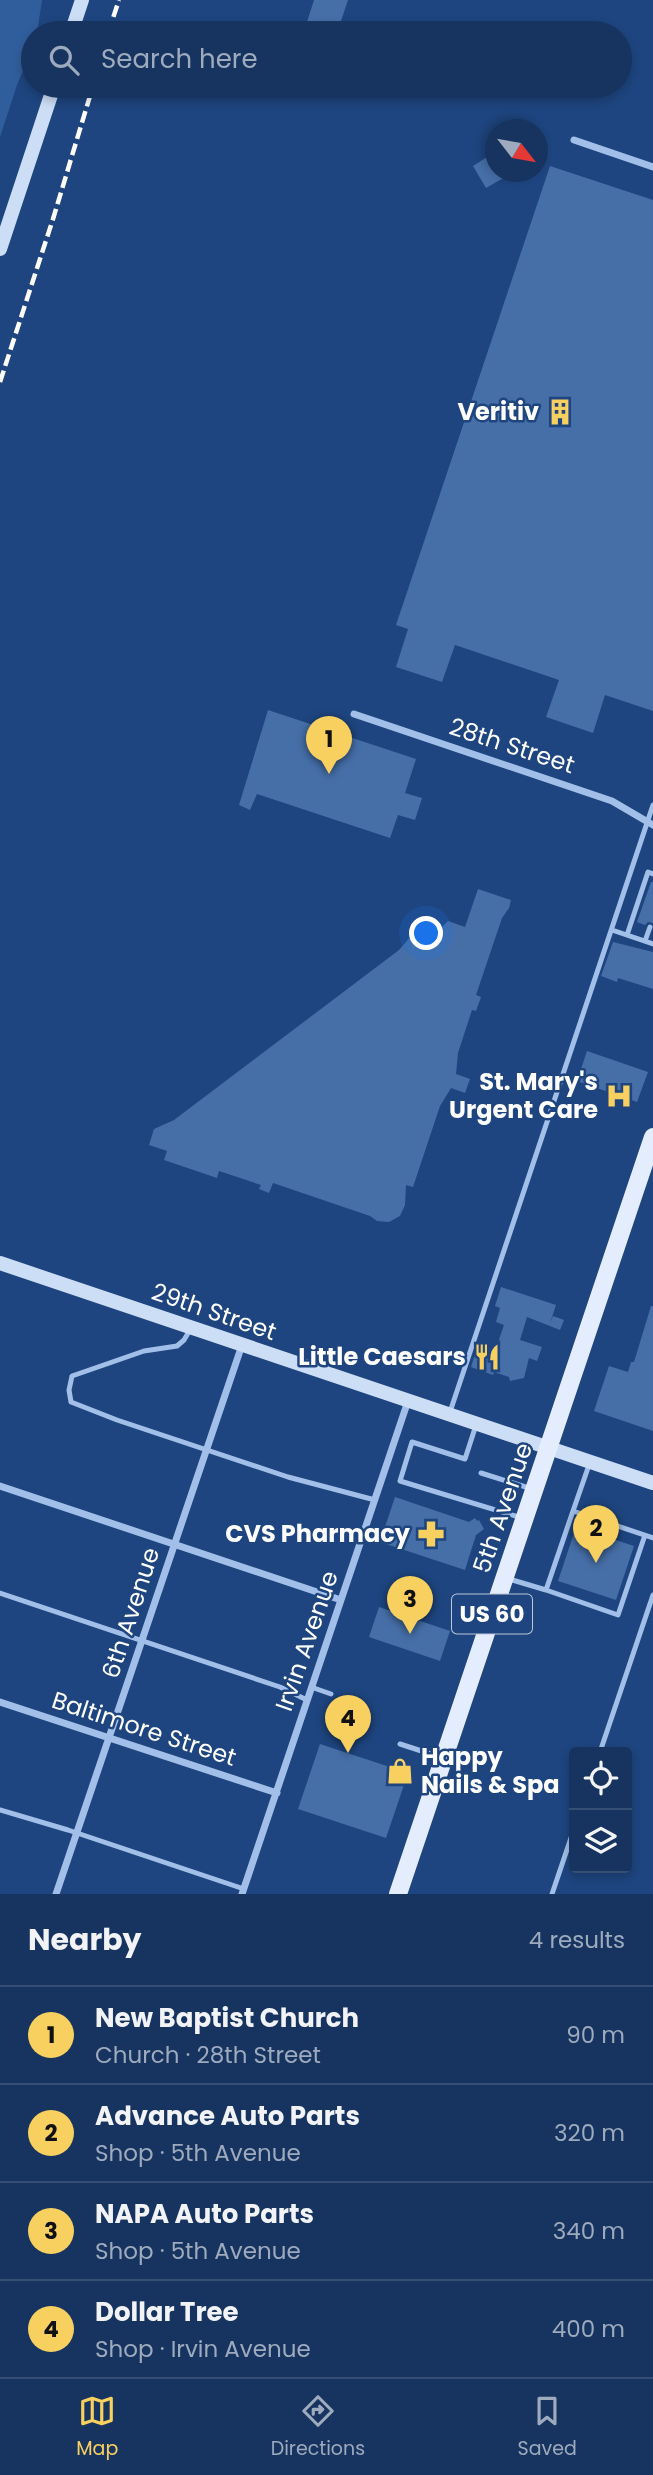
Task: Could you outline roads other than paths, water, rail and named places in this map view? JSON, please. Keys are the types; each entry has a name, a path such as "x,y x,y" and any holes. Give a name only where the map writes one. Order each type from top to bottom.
{"main road":[{"path":"75,21 82,0"},
{"path":"0,249 50,98"},
{"name":"5th Avenue","path":"398,1894 653,1137"},
{"name":"29th Street","path":"0,1263 653,1483"}],"street":[{"path":"574,140 653,167"},
{"name":"28th Street","path":"354,715 612,800 650,823"},
{"name":"6th Avenue","path":"56,1894 242,1345"},
{"name":"Irvin Avenue","path":"243,1892 408,1401"},
{"path":"0,1486 341,1600"},
{"name":"Baltimore Street","path":"0,1702 276,1793"}],"lane":[{"path":"449,1415 631,872 650,823 653,805"},
{"path":"627,935 650,876 631,872"},
{"path":"645,941 650,927"},
{"path":"612,930 653,944"},
{"path":"191,1328 177,1346 144,1351 72,1376 69,1396 76,1405 87,1410 324,1488 375,1500"},
{"path":"476,1424 465,1459 412,1442 400,1481 525,1519"},
{"path":"390,1457 406,1462"},
{"path":"546,1590 590,1462"},
{"path":"481,1473 535,1490"},
{"path":"573,1511 653,1538"},
{"path":"505,1577 618,1615 645,1535"},
{"path":"0,1593 280,1688 307,1700"},
{"path":"602,1747 653,1595"},
{"path":"311,1687 331,1694"},
{"path":"400,1745 443,1759"},
{"path":"0,1810 77,1833 243,1892"},
{"path":"552,1894 569,1844"}],"railway":[{"path":"112,21 119,0"},
{"path":"0,382 89,98"}],"place":[{"name":"Veritiv","path":"560,412"},
{"name":"New Baptist Church","path":"329,774"},
{"name":"St. Mary's Urgent Care","path":"619,1096"},
{"name":"Little Caesars","path":"487,1357"},
{"name":"CVS Pharmacy","path":"431,1534"},
{"name":"Advance Auto Parts","path":"596,1563"},
{"name":"NAPA Auto Parts","path":"410,1634"},
{"name":"Dollar Tree","path":"348,1753"},
{"name":"Happy Nails & Spa","path":"400,1771"}]}
